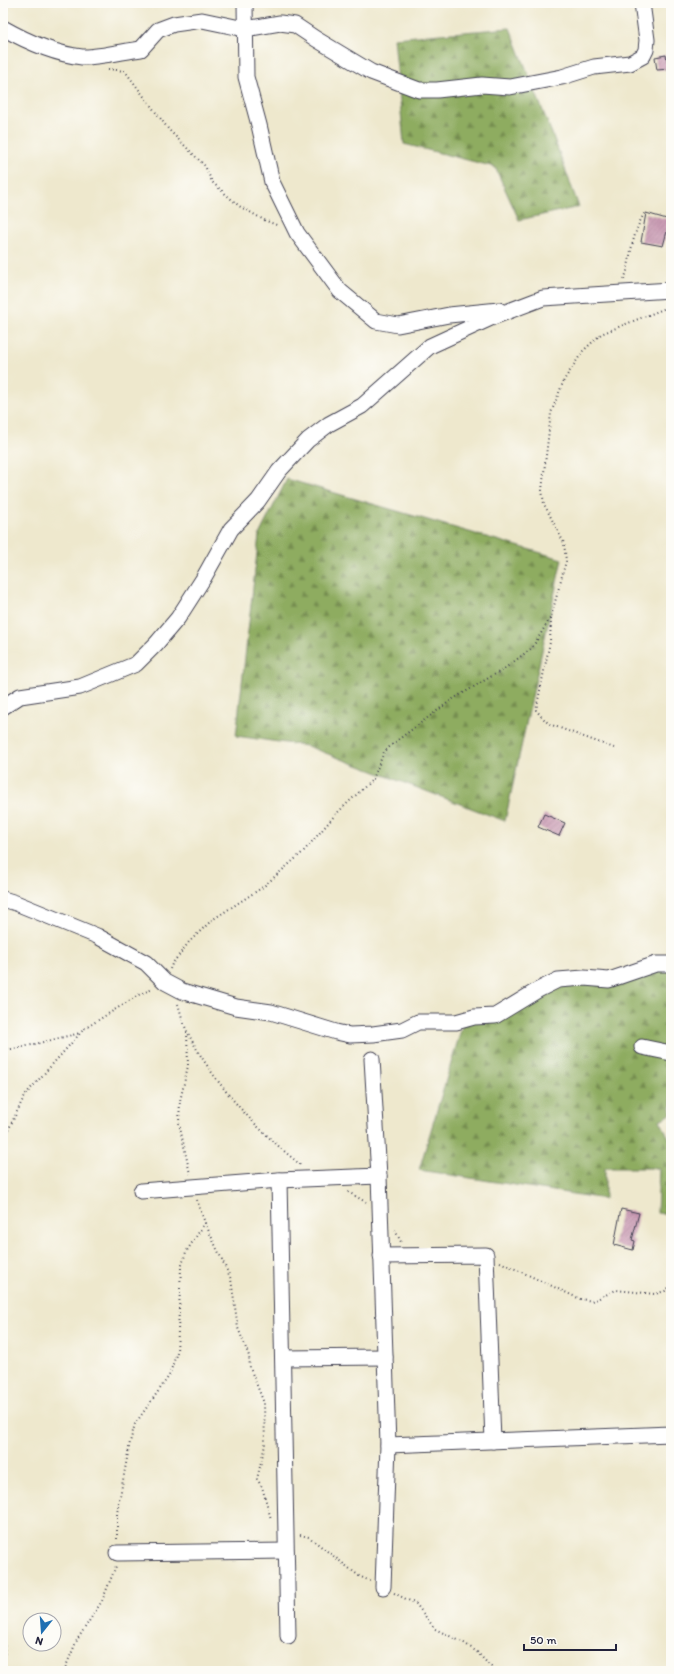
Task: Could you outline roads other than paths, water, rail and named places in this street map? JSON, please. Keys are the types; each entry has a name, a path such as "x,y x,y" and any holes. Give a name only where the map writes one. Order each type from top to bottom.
{"street":[{"path":"245,3 246,77 259,124 272,182 297,233 340,291 376,321 398,325 449,315 514,309"},
{"path":"3,28 22,39 65,54 83,57 141,49 158,30 174,24 202,20 245,29 280,23 295,25 371,72 419,90 437,90 482,85 510,87 562,77 594,67 630,63 643,56 646,50 647,40 642,3"},
{"path":"3,707 20,696 80,687 136,664 156,644 178,618 203,579 231,529 258,501 278,471 308,440 329,424 362,406 430,346 493,317 543,298 671,290"},
{"path":"3,899 97,936 146,963 166,982 182,990 236,1007 271,1012 336,1032 358,1034 402,1030 418,1022 456,1022 474,1017 495,1016 538,990 558,980 584,978 609,980 656,964 671,964"},
{"path":"642,1047 671,1053"},
{"path":"372,1059 379,1176 388,1445 382,1587"},
{"path":"140,1191 280,1180 379,1176"},
{"path":"280,1180 288,1636"},
{"path":"381,1256 486,1255 493,1441"},
{"path":"283,1358 385,1357"},
{"path":"388,1445 671,1434"},
{"path":"117,1554 286,1551"}]}
